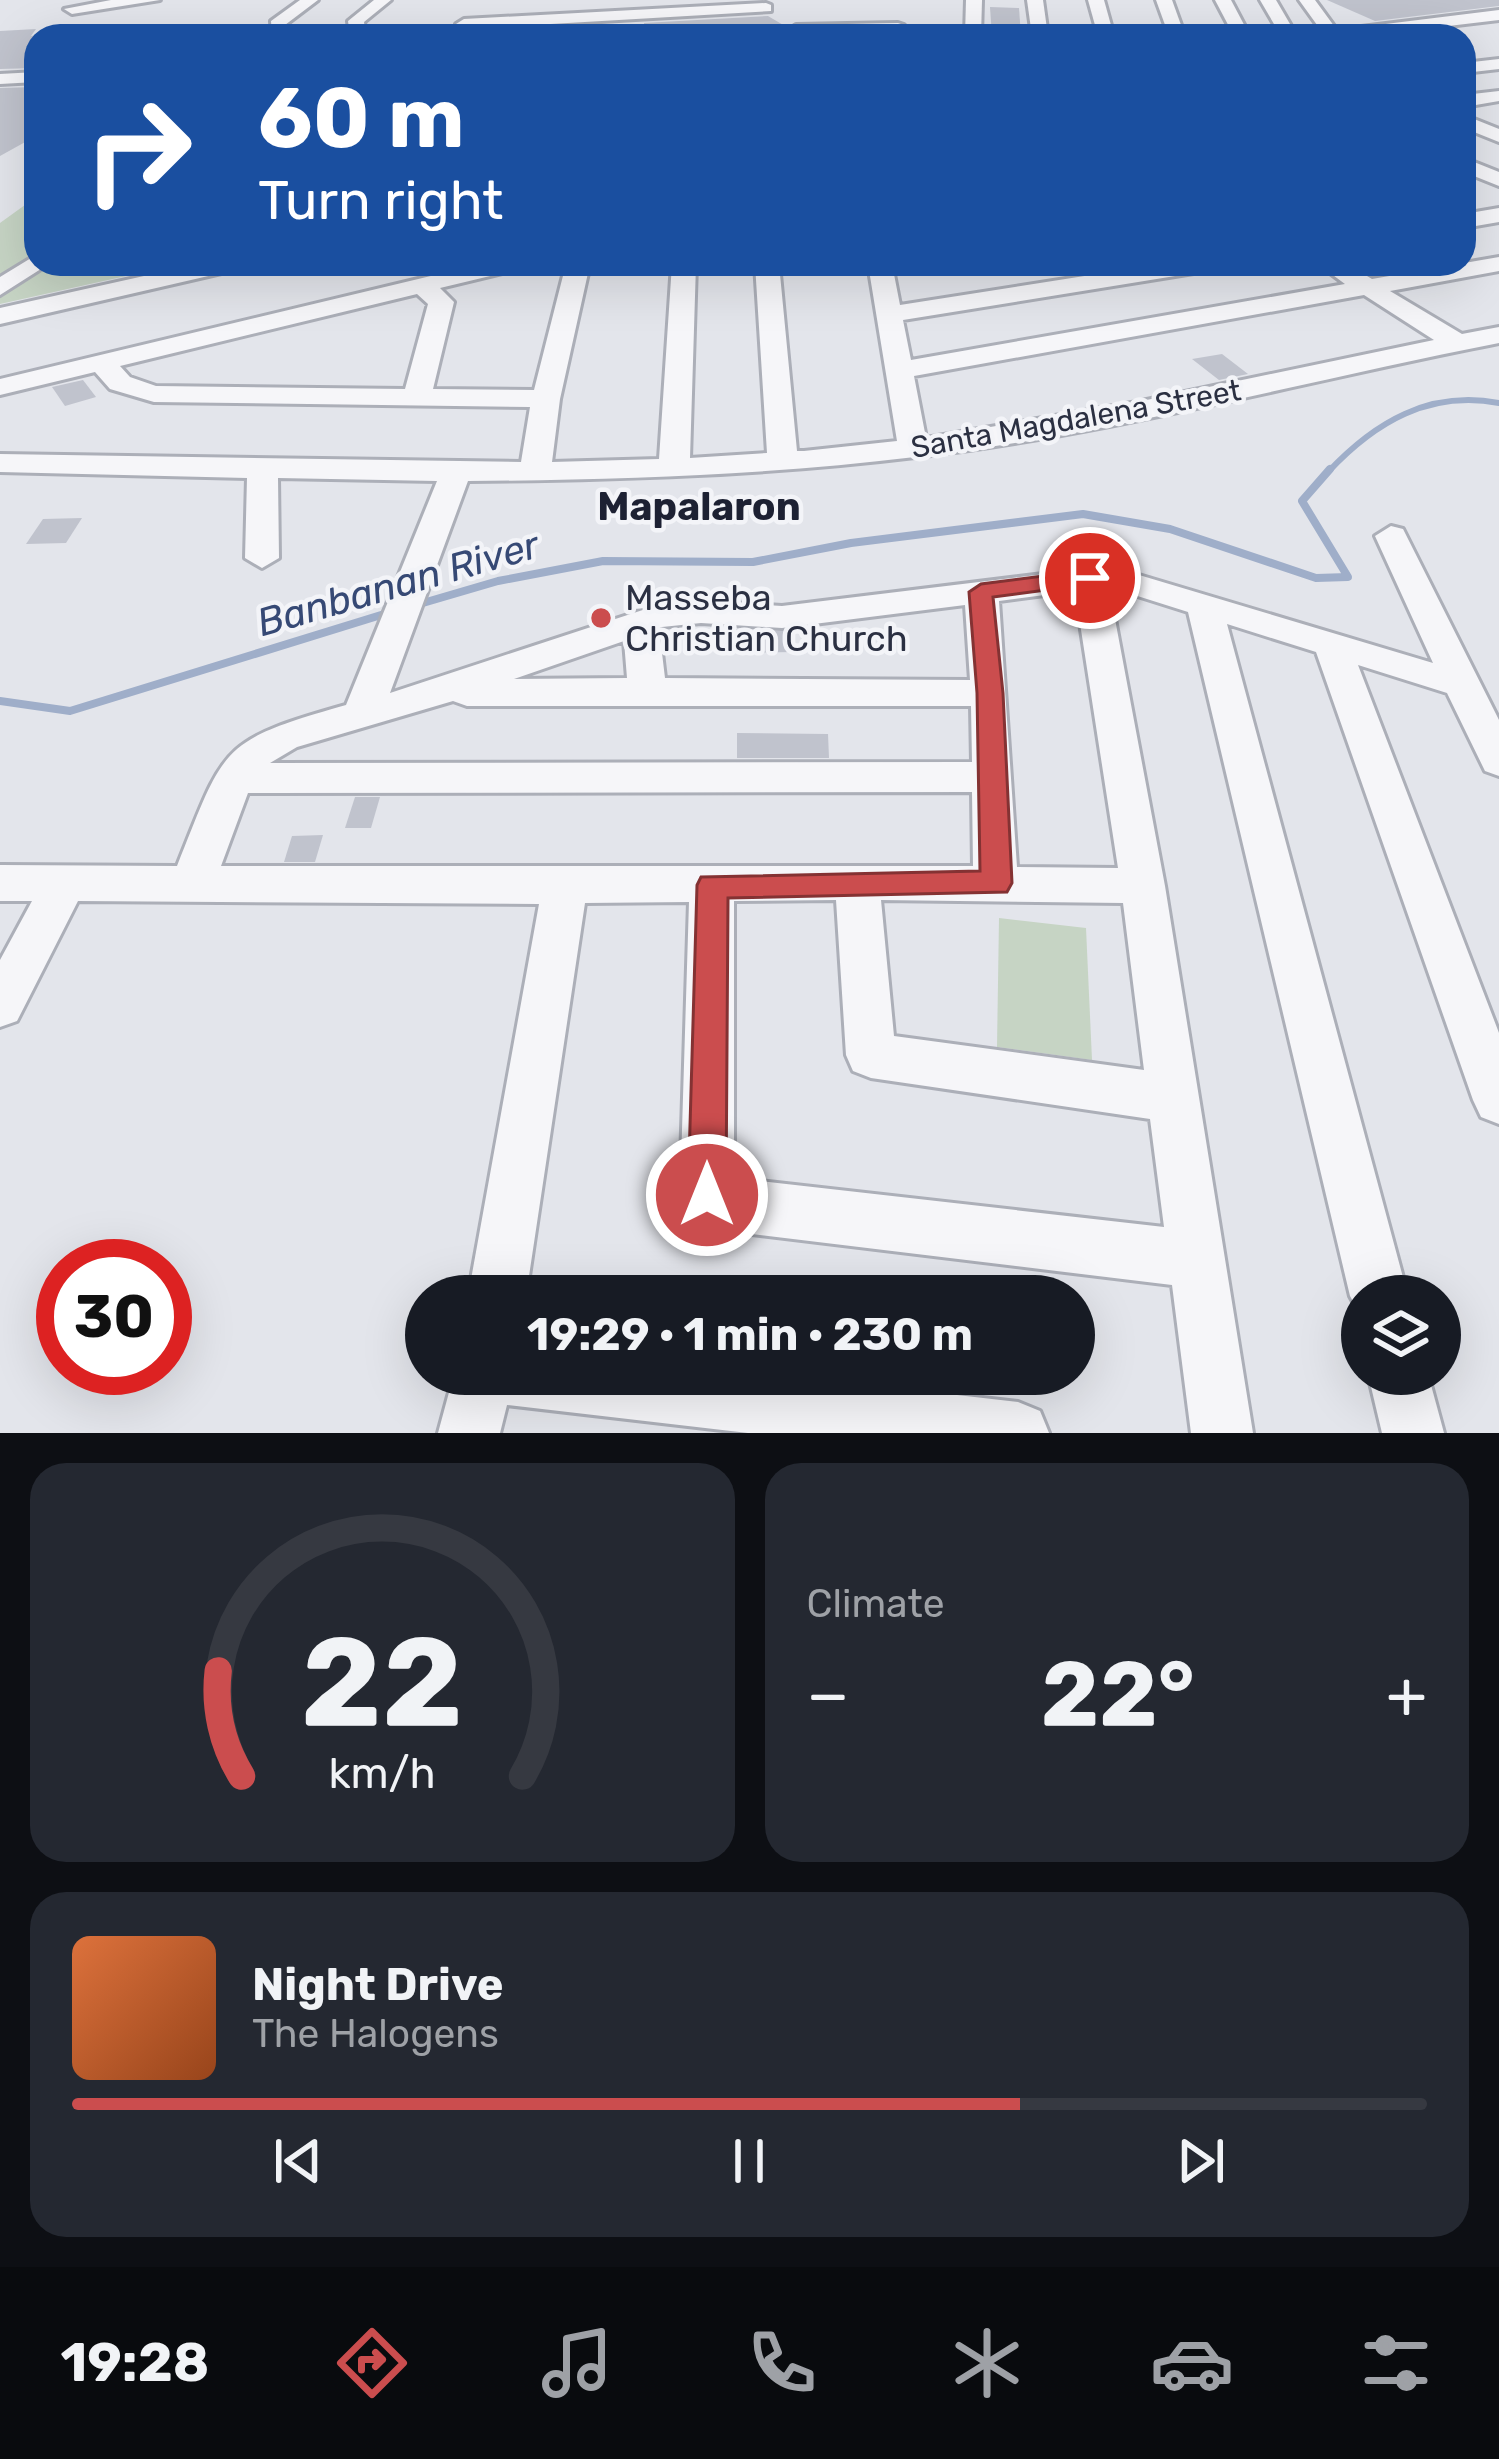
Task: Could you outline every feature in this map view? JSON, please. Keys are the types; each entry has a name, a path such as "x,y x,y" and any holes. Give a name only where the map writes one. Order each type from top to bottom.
{"street":[{"path":"72,9 152,0"},
{"path":"277,24 310,0"},
{"path":"356,24 383,0"},
{"path":"560,19 575,0"},
{"path":"630,15 641,0"},
{"path":"1439,0 1495,18"},
{"path":"523,24 768,4"},
{"path":"702,6 713,24"},
{"path":"1382,10 1417,24"},
{"path":"630,15 639,24"},
{"path":"1430,24 1495,18"},
{"path":"560,19 565,24"},
{"path":"823,24 833,20 876,24"},
{"path":"0,316 177,276"},
{"path":"0,387 460,276"},
{"path":"536,472 546,400 575,276"},
{"path":"674,468 683,276"},
{"path":"768,276 783,459"},
{"path":"883,276 913,448"},
{"path":"888,315 1131,276"},
{"path":"1350,276 1458,343"},
{"path":"898,370 1434,276"},
{"path":"417,397 441,302 421,285"},
{"name":"Santa Magdalena Street","path":"0,464 536,472 674,468 913,448 1048,430 1499,335"},
{"path":"102,363 120,383 154,394 546,400"},
{"path":"262,558 263,468"},
{"path":"362,715 456,471"},
{"path":"1391,536 1499,761"},
{"path":"193,882 233,778 264,746 436,693 640,620 701,612 782,617 1090,578 1137,582 1463,685"},
{"path":"1090,578 1143,886 1193,1259 1222,1433"},
{"path":"981,592 990,693 996,883"},
{"path":"1203,602 1374,1275"},
{"path":"640,620 647,691"},
{"path":"1331,643 1499,1100"},
{"path":"436,693 990,693"},
{"path":"233,778 991,777"},
{"path":"857,882 871,1055 1172,1098"},
{"path":"0,884 1143,886"},
{"path":"0,1006 64,884"},
{"path":"712,885 707,1195 719,1204 1193,1259"},
{"path":"500,1275 565,886"},
{"path":"469,1433 479,1395"},
{"path":"686,1395 1018,1433"},
{"path":"1404,1395 1413,1433"}],"green space":[{"path":"24,206 24,276 126,276 0,304 0,223"},
{"path":"999,918 1086,928 1092,1060 997,1047"}],"building":[{"path":"1327,0 1499,0 1499,6 1375,21"},
{"path":"990,7 1019,8 1020,24 991,24"},
{"path":"768,16 782,24 644,24"},
{"path":"24,30 24,68 0,69 0,31"},
{"path":"24,87 24,143 0,156 0,88"},
{"path":"1222,354 1248,374 1219,380 1192,359"},
{"path":"83,380 96,397 65,406 52,387"},
{"path":"82,518 66,543 26,544 43,519"},
{"path":"730,629 794,631 795,652 730,653"},
{"path":"737,733 828,734 829,758 737,758"},
{"path":"355,797 380,797 371,828 345,828"},
{"path":"323,835 315,862 284,862 292,836"}],"waterway":[{"name":"Banbanan River","path":"1328,472 1365,438 1405,414 1449,401 1499,403"},
{"name":"Banbanan River","path":"416,605 498,581 603,561 753,562 851,543 1083,514 1170,529 1316,578 1348,577 1302,501 1330,469"},
{"name":"Banbanan River","path":"0,701 70,711 394,611"}],"place":[{"name":"Masseba Christian Church","path":"601,618"}],"district":[{"name":"Mapalaron","path":"699,507"}],"route":[{"path":"707,1195 712,885 996,883 990,693 981,592 1090,578"}]}
